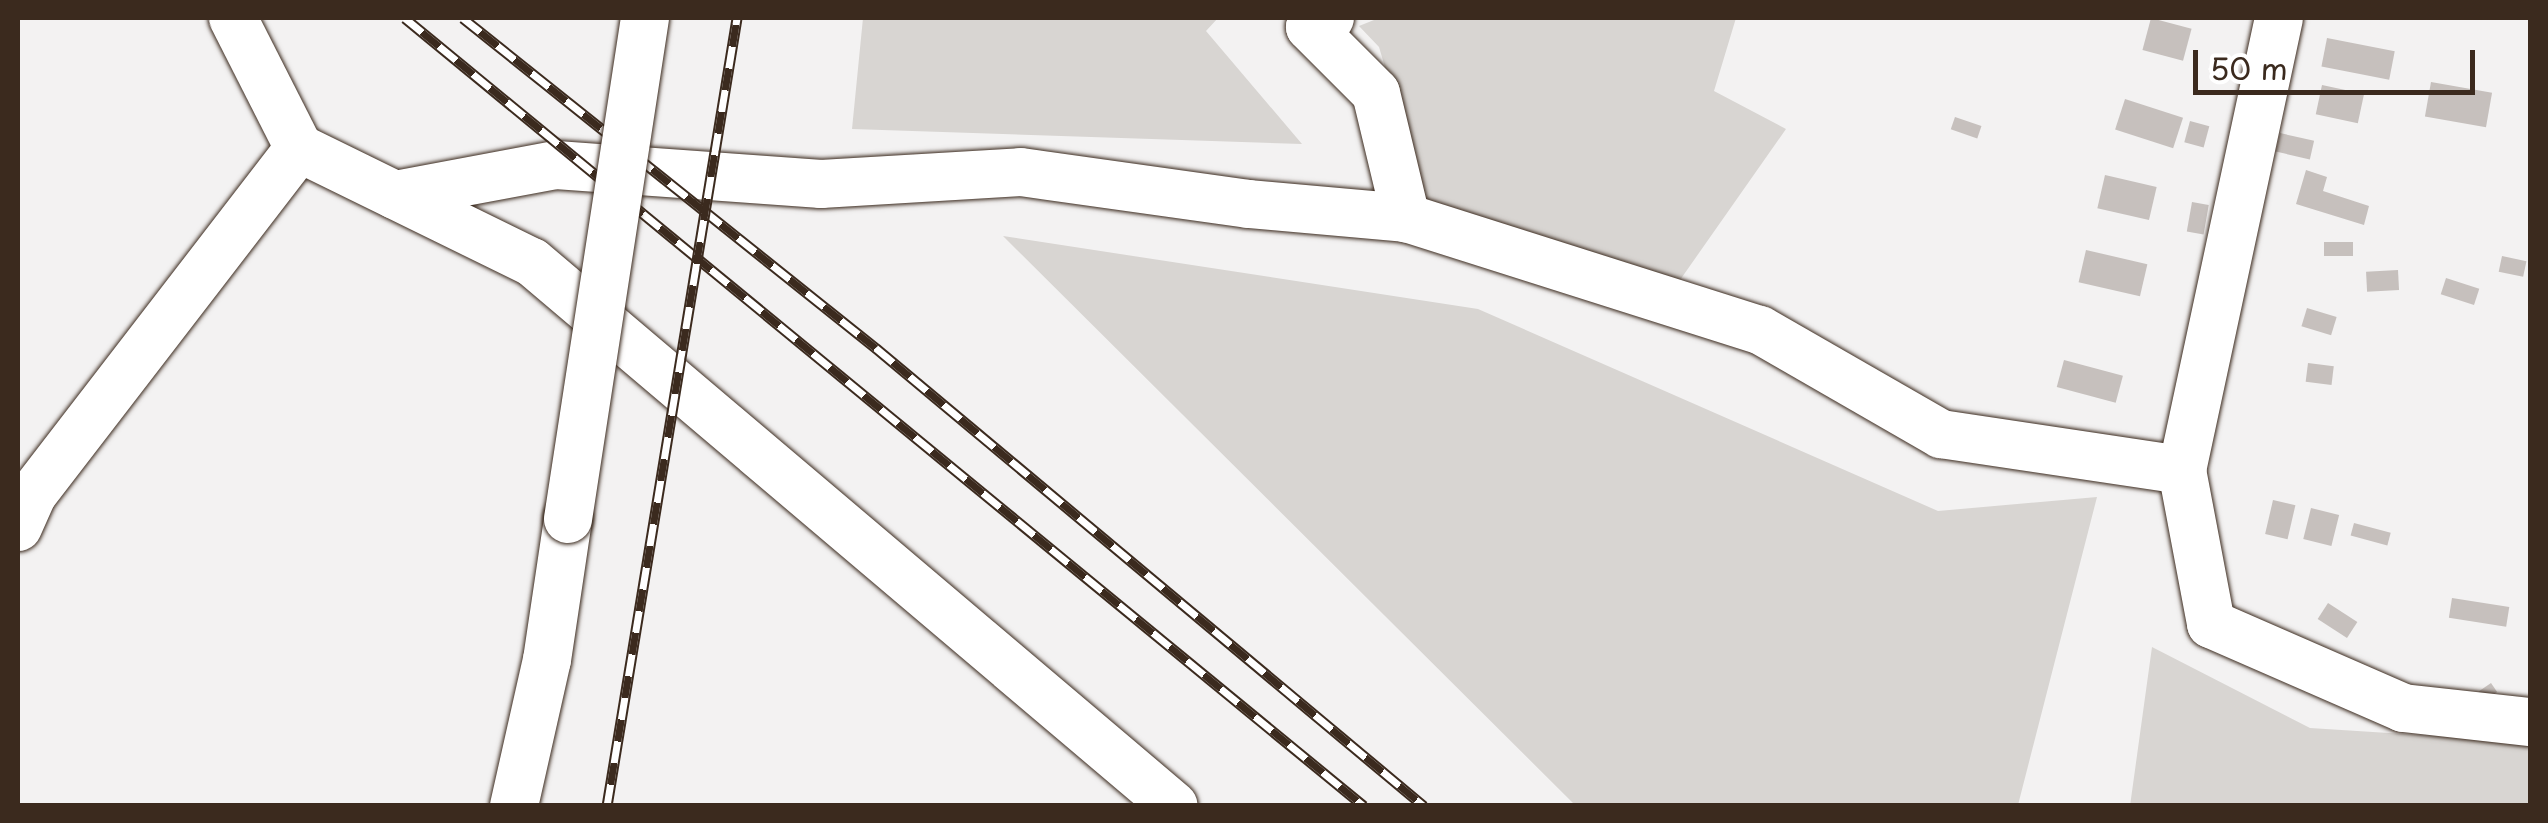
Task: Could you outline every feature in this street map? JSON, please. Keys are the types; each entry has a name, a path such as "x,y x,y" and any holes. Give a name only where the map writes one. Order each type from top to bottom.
{"street":[{"path":"232,18 299,148 532,262 1174,806"},
{"path":"514,806 547,660 645,18"},
{"path":"1330,18 1310,27 1376,93 1406,218"},
{"path":"2279,18 2182,470 2211,624 2403,708 2530,722"},
{"path":"18,527 32,495 299,148"},
{"path":"395,195 556,165 821,184 1021,172 1249,204 1406,218 1760,330 1941,434 2182,470"}],"shaded area":[{"path":"863,18 1218,18 1206,31 1302,144 852,129"},
{"path":"1379,18 1736,18 1714,91 1786,129 1673,290 1427,208 1379,47 1359,26"},
{"path":"1003,236 1478,309 1938,511 2097,497 2018,805 1575,805"},
{"path":"2152,647 2310,728 2530,742 2530,805 2130,806"}],"building":[{"path":"2151,18 2192,29 2183,61 2142,50"},
{"path":"2327,38 2395,51 2389,80 2321,66"},
{"path":"2431,82 2492,93 2486,127 2425,116"},
{"path":"2322,85 2364,94 2358,123 2316,114"},
{"path":"2125,99 2183,118 2173,148 2115,129"},
{"path":"1955,117 1981,126 1977,138 1951,129"},
{"path":"2190,121 2209,126 2204,147 2184,142"},
{"path":"2280,133 2314,141 2310,159 2276,152"},
{"path":"2306,170 2327,177 2323,191 2369,206 2364,225 2296,204"},
{"path":"2105,175 2157,187 2149,220 2097,208"},
{"path":"2192,202 2209,205 2204,234 2187,232"},
{"path":"2324,242 2353,242 2353,256 2324,256"},
{"path":"2086,250 2147,264 2140,296 2079,282"},
{"path":"2502,256 2526,261 2523,277 2499,272"},
{"path":"2398,270 2399,290 2367,292 2366,272"},
{"path":"2446,278 2479,289 2474,305 2441,294"},
{"path":"2307,308 2337,317 2331,335 2301,326"},
{"path":"2064,360 2123,376 2116,403 2057,387"},
{"path":"2308,363 2334,366 2331,385 2306,382"},
{"path":"2273,500 2295,505 2288,539 2265,534"},
{"path":"2311,508 2339,515 2331,546 2303,539"},
{"path":"2354,523 2391,533 2387,545 2351,536"},
{"path":"2452,598 2509,607 2506,627 2449,618"},
{"path":"2328,603 2357,622 2347,638 2318,619"},
{"path":"2491,683 2497,692 2485,701 2479,691"}],"railway":[{"path":"405,18 1364,806"},
{"path":"463,18 876,348 1424,806"},
{"path":"607,806 737,18"}]}
